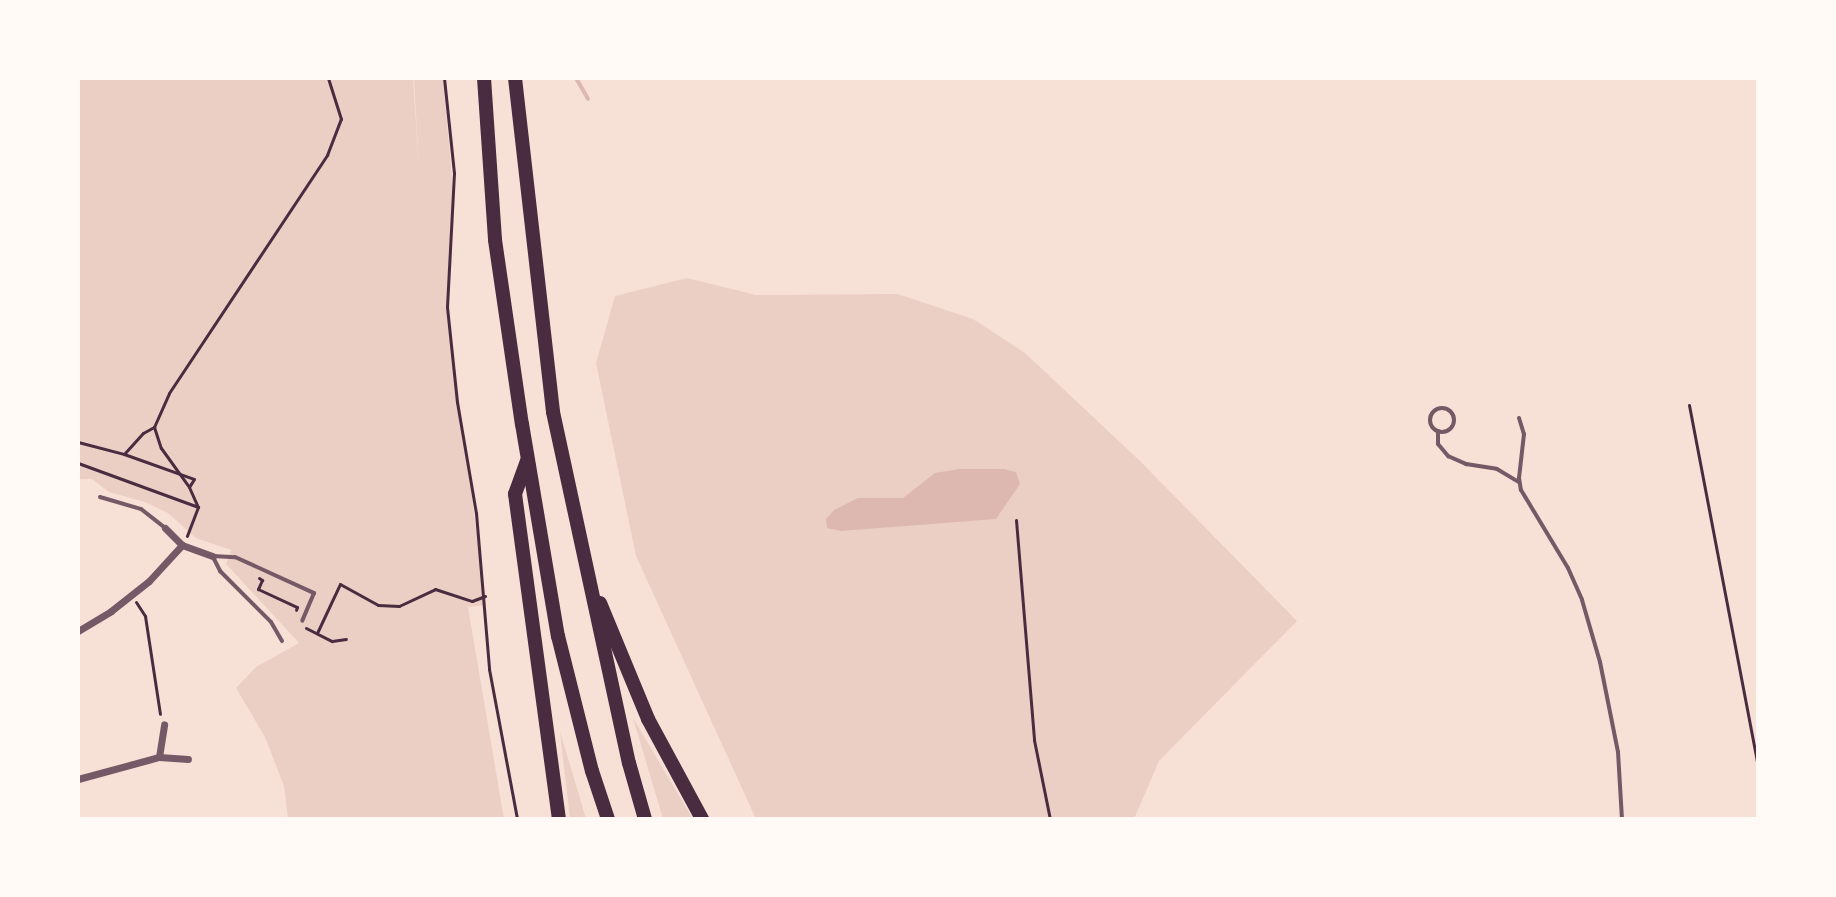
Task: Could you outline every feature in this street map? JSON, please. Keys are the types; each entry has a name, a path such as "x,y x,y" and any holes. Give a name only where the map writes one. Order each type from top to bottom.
{"highway":[{"path":"484,78 495,240 522,424 556,626 592,771 608,819"},
{"path":"515,78 553,412 591,594 645,819"},
{"path":"528,459 515,494 559,819"},
{"path":"591,594 602,607 643,707 702,819"}],"street":[{"path":"165,528 182,545 213,556"},
{"path":"78,631 131,596 182,545"},
{"path":"159,757 164,724"},
{"path":"78,779 159,757 188,759"}],"lane":[{"path":"1438,431 1445,431 1453,423 1453,416 1445,408 1431,414 1430,422 1438,431 1438,444 1448,456 1466,464 1497,469 1519,482 1568,568 1589,622 1618,752 1622,819"},
{"path":"1519,418 1524,434 1519,482"},
{"path":"100,497 141,509 165,528"},
{"path":"282,641 271,622 220,571 213,556 235,557 314,593 301,623"}],"path":[{"path":"124,454 143,433 154,427 169,393 327,155 341,119 328,78"},
{"path":"444,78 454,173 447,307 485,596 489,669 517,819"},
{"path":"1689,405 1758,767"},
{"path":"154,427 161,448 175,472 189,487 198,507 182,545"},
{"path":"78,442 124,454 194,479 189,487"},
{"path":"78,463 198,507"},
{"path":"1016,520 1034,740 1050,819"},
{"path":"251,575 262,580 258,589 297,607 291,621"},
{"path":"317,633 340,584 378,605 399,606 435,589 472,601 485,596"},
{"path":"131,596 145,616 159,710 164,724"},
{"path":"301,623 332,641 346,639"}],"shaded area":[{"path":"78,78 413,78 419,169 414,78 443,78 454,201 447,307 486,605 468,607 504,819 288,819 284,786 265,737 236,688 256,667 299,643 226,564 231,550 196,538 168,513 145,502 109,492 92,479 78,479"},
{"path":"687,278 756,295 898,294 973,319 1025,353 1140,461 1297,621 1159,761 1134,819 756,819 636,556 596,363 615,296"},
{"path":"959,469 1004,469 1016,472 1020,484 996,519 841,531 827,528 826,519 834,510 858,498 903,498 935,473"},
{"path":"633,718 693,819 663,819"},
{"path":"560,732 580,798 586,819 570,819"}],"waterway":[{"path":"576,78 588,99"}]}
